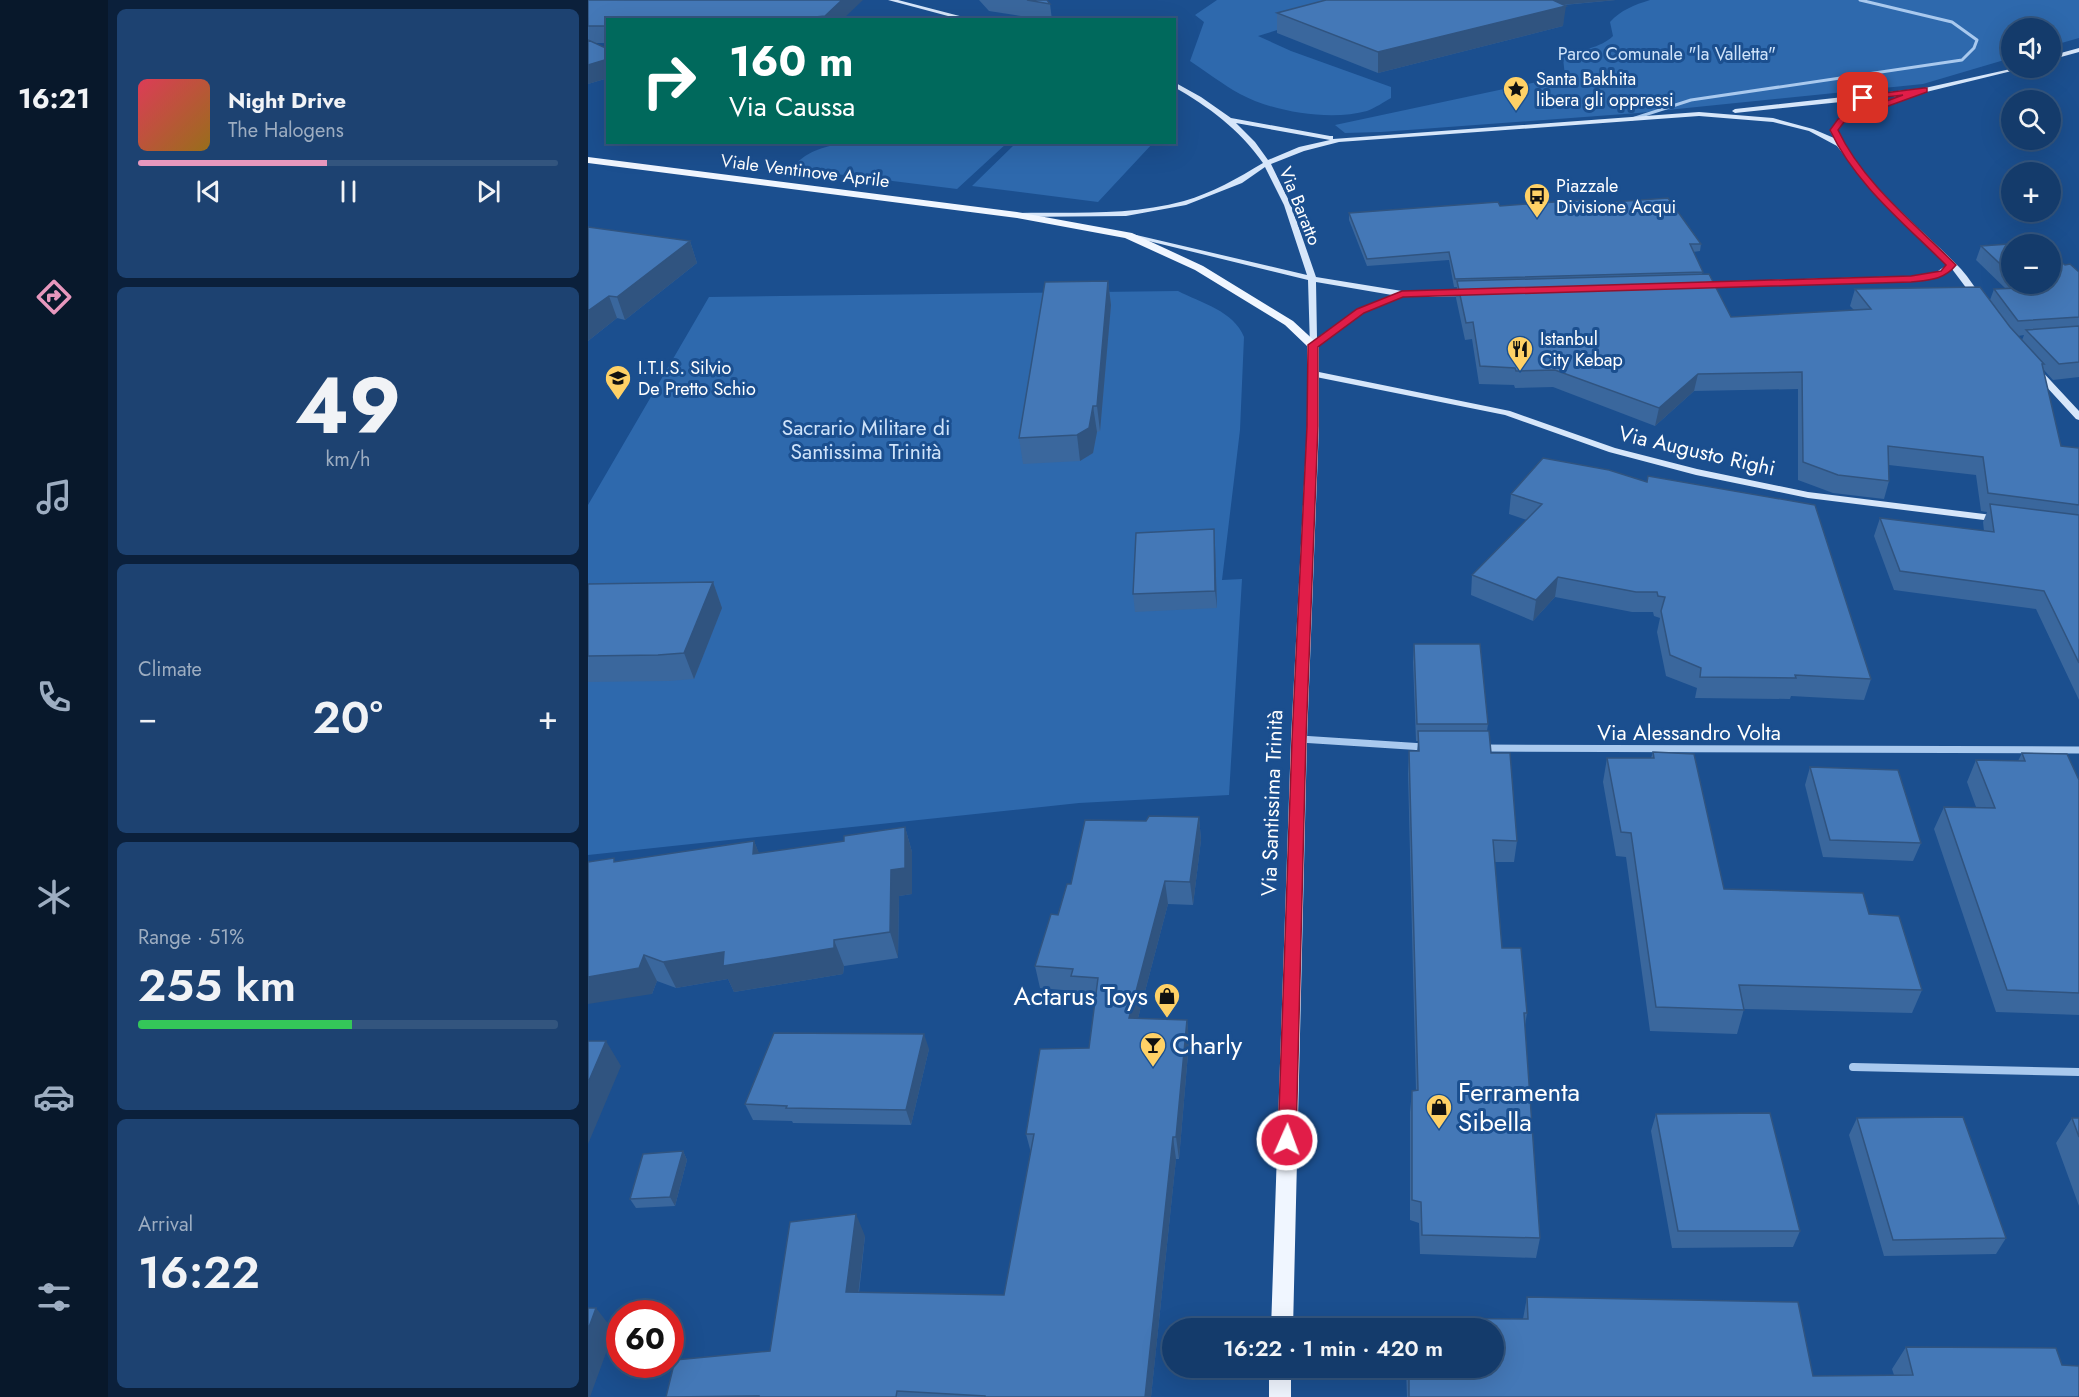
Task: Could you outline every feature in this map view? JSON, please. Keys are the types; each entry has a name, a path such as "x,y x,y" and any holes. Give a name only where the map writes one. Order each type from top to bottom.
{"main road":[{"name":"Viale Ventinove Aprile","path":"588,160 1017,215 1128,235 1199,268 1289,323 1313,345"},
{"name":"Via Santissima Trinità","path":"1282,1318 1299,739 1314,374 1313,345"},
{"path":"1280,1378 1280,1397"}],"street":[{"path":"891,0 964,18"},
{"path":"903,0 921,8"},
{"path":"1631,119 1691,100 1962,60 1974,48 1977,40 1966,29 1952,22 1860,0"},
{"path":"2061,55 2079,50"},
{"path":"1267,163 1302,149 1339,140 1699,114 1924,90 2001,73"},
{"name":"Via Baratto","path":"1176,85 1231,120 1250,139 1267,163 1288,205 1312,279"},
{"path":"1924,90 1841,120 1834,130 1840,144 1875,189 1951,265 1985,307"},
{"path":"1699,114 1773,120 1811,130 1840,144"},
{"name":"Via Baratto","path":"1231,120 1339,140"},
{"name":"Viale Ventinove Aprile","path":"1017,215 1126,214 1186,203 1239,181 1267,163"},
{"name":"Viale Ventinove Aprile","path":"1128,235 1312,279 1402,294"},
{"path":"1691,285 1911,279 1945,273 1951,265"},
{"name":"Via Santissima Trinità","path":"1312,279 1313,345"},
{"path":"1313,345 1361,311 1402,294 1486,292"},
{"path":"2025,358 2079,417"},
{"name":"Via Augusto Righi","path":"1314,374 1506,413 1612,450 1708,474 1808,495 2008,520"},
{"path":"1299,739 1432,747"},
{"name":"Via Alessandro Volta","path":"1477,748 2079,750"},
{"path":"1852,1067 2079,1072"}],"green space":[{"path":"1217,0 1374,0 1258,36 1291,51 1391,87 1391,98 1367,111 1319,115 1269,106 1240,94 1190,61 1204,22 1195,15"},
{"name":"Parco Comunale \"la Valletta\"","path":"1650,0 2079,0 2079,38 2061,43 2061,18 2001,18 2001,61 1923,84 1638,113 1381,132 1345,133 1335,125 1565,76 1563,58 1608,40 1613,36 1610,22 1628,8"},
{"path":"841,144 1006,144 957,189 804,170 794,166 805,156"},
{"path":"1015,144 1152,144 1098,202 972,186"},
{"name":"Sacrario Militare di Santissima Trinità","path":"1178,291 1225,314 1239,328 1244,337 1240,430 1222,580 1242,579 1229,795 1079,803 588,855 588,505 709,297"}],"building":[{"path":"588,0 842,0 825,16 806,18 606,18 606,26 588,26"},
{"path":"1027,0 1047,0 1050,4"},
{"path":"1326,0 1553,0 1566,6 1378,52 1277,13"},
{"path":"588,40 606,48 606,60 588,65"},
{"path":"1668,198 1701,244 1690,244 1703,272 1455,279 1449,252 1367,259 1349,213 1498,202 1500,206 1582,200 1585,204"},
{"path":"588,227 690,241 617,297 609,296 588,311"},
{"path":"2001,245 2001,265 1981,246"},
{"path":"2061,262 2065,265 2070,264 2079,272 2079,317 2018,321 1994,289 2001,289 2001,294 2061,294"},
{"path":"1709,274 1731,317 1871,309 1855,289 1980,287 2010,327 2044,364 2042,364 2061,446 2079,448 2079,505 1988,493 1983,457 1888,446 1889,481 1838,475 1803,462 1802,372 1698,374 1659,408 1555,370 1516,371 1515,368 1480,366 1473,322 1466,323 1457,281"},
{"path":"1108,281 1097,406 1093,406 1089,428 1077,435 1019,438 1045,282"},
{"path":"2079,326 2079,362 2059,364 2026,330"},
{"path":"1543,458 1609,470 1647,482 1648,476 1815,505 1871,679 1795,675 1796,678 1700,677 1701,668 1670,655 1661,611 1665,597 1658,596 1657,592 1636,592 1558,577 1536,600 1472,575 1542,504 1511,494"},
{"path":"1990,504 2079,515 2079,663 2044,591 1900,571 1880,518 1994,532"},
{"path":"1214,529 1215,591 1133,594 1136,533"},
{"path":"713,582 684,653 588,656 588,584"},
{"path":"1414,644 1480,644 1488,724 1417,724"},
{"path":"1418,731 1489,731 1491,753 1510,753 1517,841 1493,840 1502,948 1521,948 1540,1238 1422,1235 1421,1202 1412,1200 1412,1091 1418,1090 1409,751 1419,751"},
{"path":"1653,752 1694,754 1724,889 1863,893 1869,914 1899,916 1922,990 1739,985 1744,1010 1656,1007 1631,833 1621,832 1607,758 1654,758"},
{"path":"2022,753 2067,754 2079,780 2079,993 2007,990 1944,807 1995,808 1976,760 2025,761"},
{"path":"1810,767 1898,770 1921,843 1830,840"},
{"path":"1149,816 1199,817 1190,882 1165,881 1129,1018 1187,1020 1176,1137 1173,1137 1145,1397 985,1397 897,1391 896,1397 666,1397 671,1378 684,1378 684,1359 770,1351 790,1222 856,1214 846,1292 1004,1295 1034,1134 1026,1134 1040,1049 1089,1048 1098,978 1071,976 1073,969 1035,966 1051,914 1058,915 1067,884 1071,884 1085,820 1146,821"},
{"path":"905,827 905,868 891,870 890,932 834,940 834,948 723,966 724,952 663,962 644,955 639,968 588,977 588,862 614,858 614,862 754,841 753,854 844,841 844,836"},
{"path":"774,1033 924,1034 906,1110 786,1108 787,1106 745,1104"},
{"path":"588,1041 606,1041 588,1083"},
{"path":"1770,1113 1800,1231 1678,1231 1656,1114"},
{"path":"1963,1117 2006,1238 1893,1240 1857,1118"},
{"path":"2072,1118 2079,1118 2079,1137"},
{"path":"683,1151 670,1197 630,1199 643,1154"},
{"path":"1527,1297 1798,1302 1813,1376 1913,1375 1906,1347 2056,1348 2062,1365 2079,1366 2079,1397 1409,1397 1409,1378 1504,1378 1504,1319 1528,1319"},
{"path":"588,1308 596,1308 588,1330"}],"place":[{"name":"Santa Bakhita libera gli oppressi","path":"1516,112"},
{"name":"Piazzale Divisione Acqui","path":"1537,219"},
{"name":"Istanbul City Kebap","path":"1520,372"},
{"name":"I.T.I.S. Silvio De Pretto Schio","path":"618,401"},
{"name":"Actarus Toys","path":"1167,1019"},
{"name":"Charly","path":"1153,1068"},
{"name":"Ferramenta Sibella","path":"1439,1130"}],"route":[{"path":"1287,1140 1299,739 1313,426 1313,345 1361,311 1402,294 1911,279 1945,273 1951,265 1875,189 1840,144 1834,130 1841,120 1924,90 1863,98"}]}
